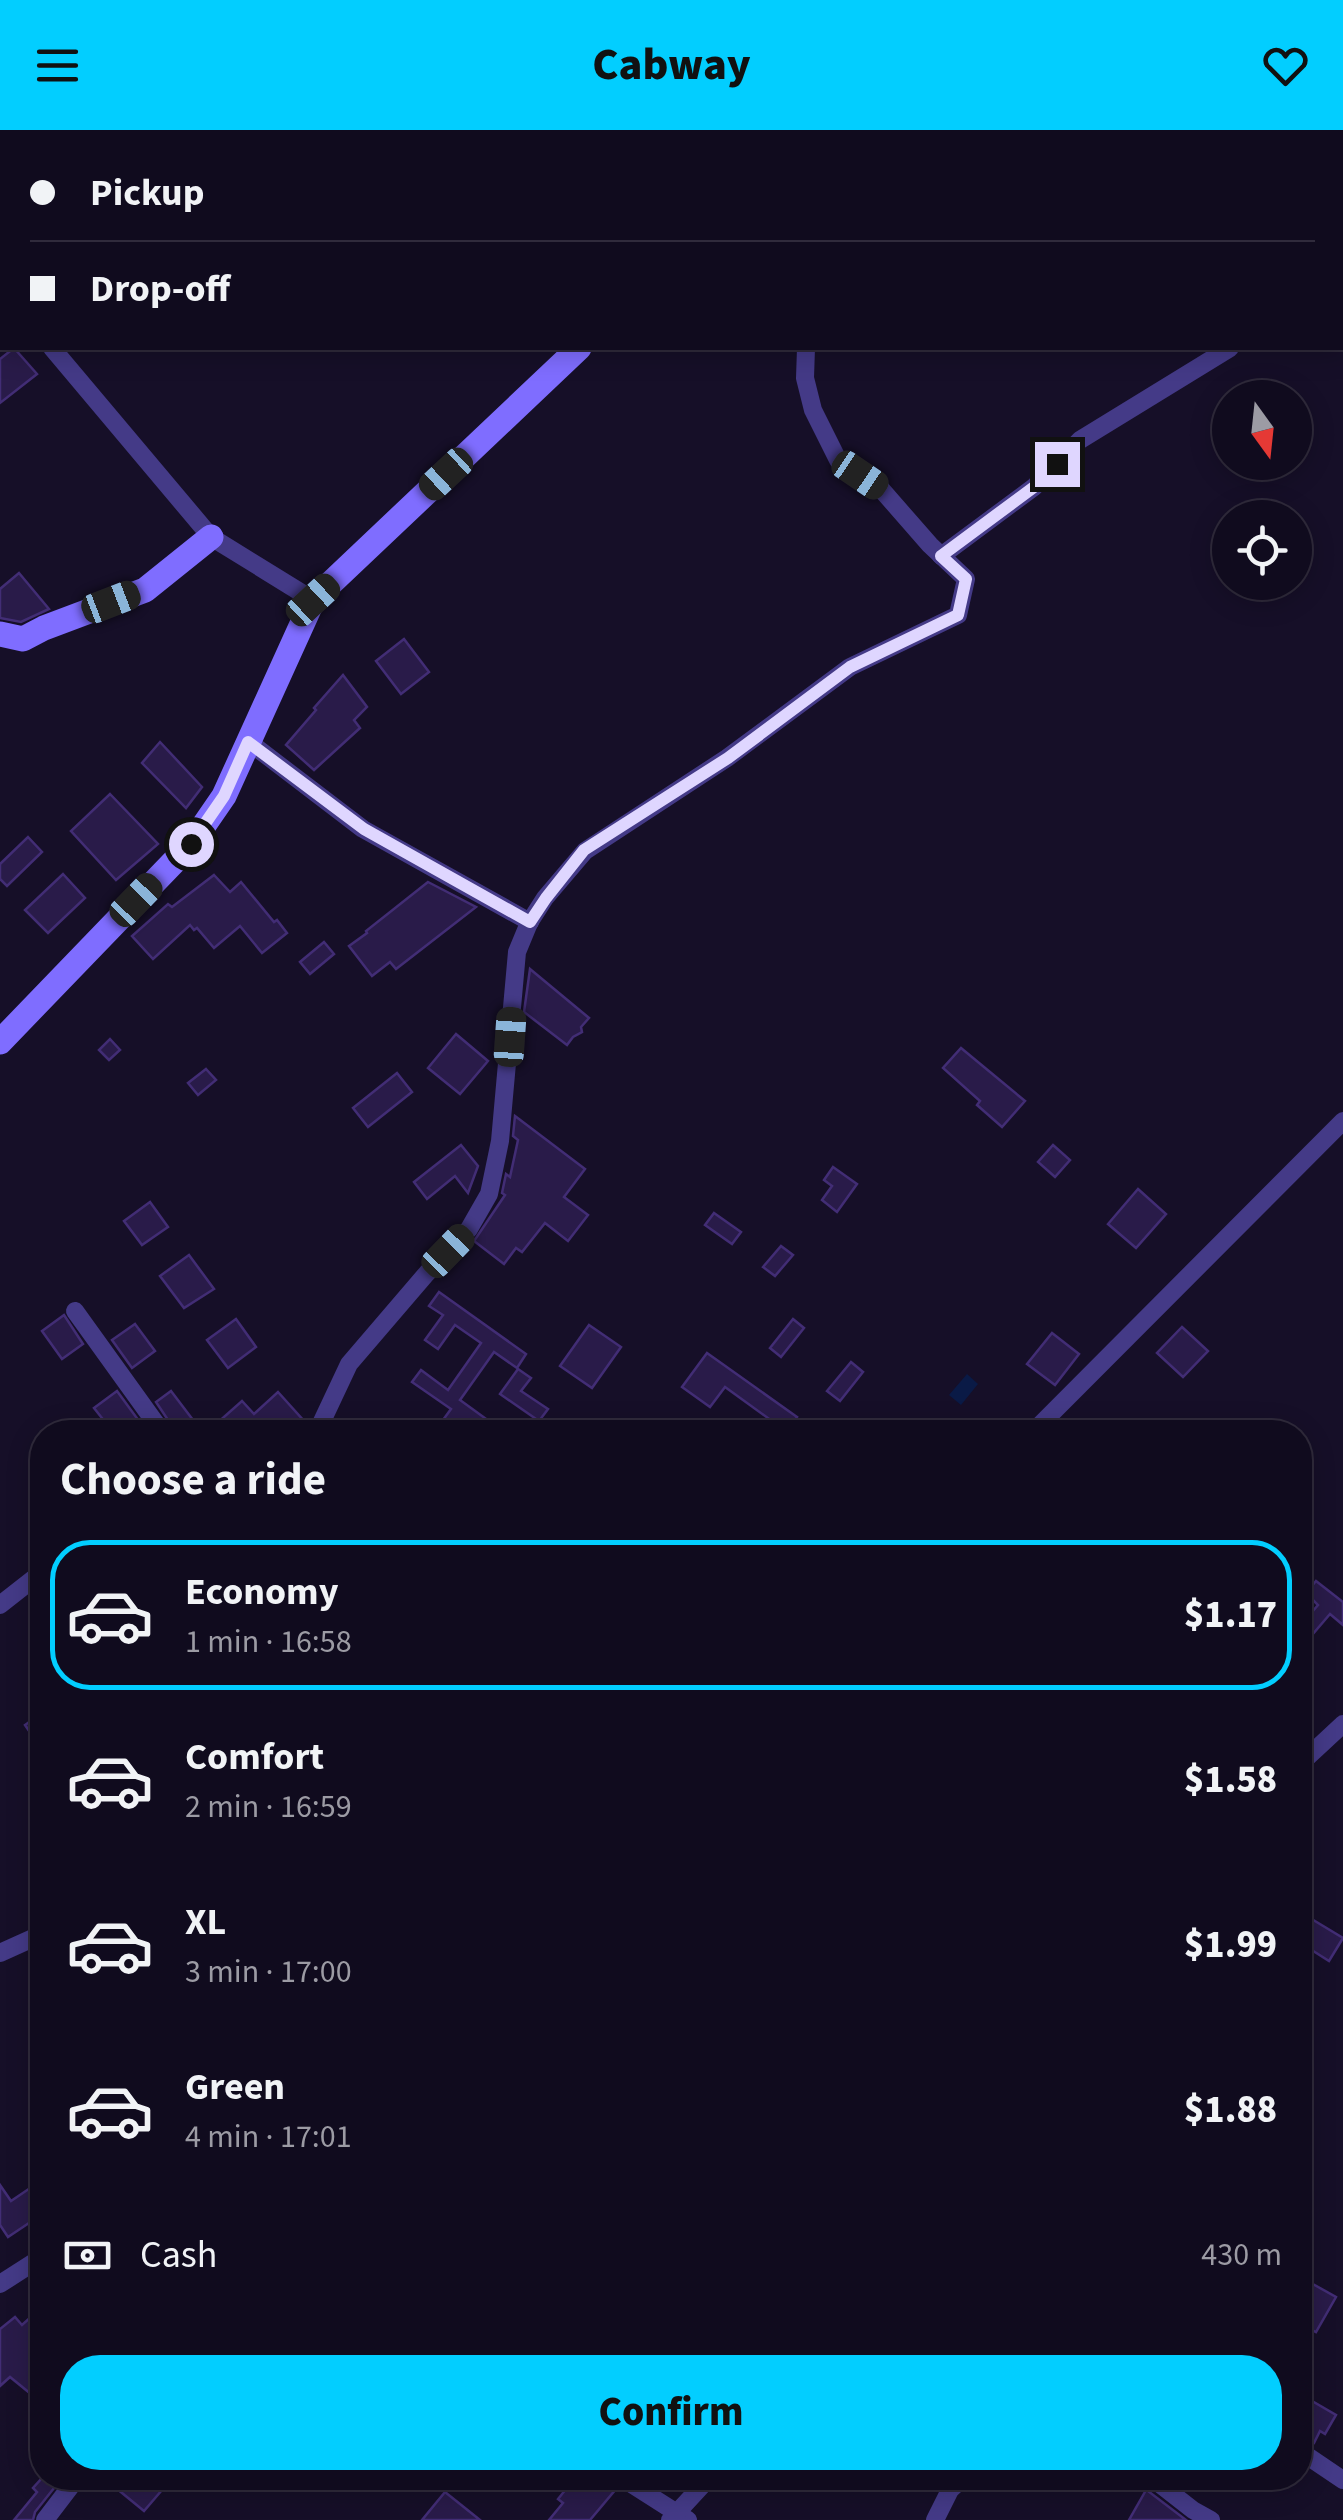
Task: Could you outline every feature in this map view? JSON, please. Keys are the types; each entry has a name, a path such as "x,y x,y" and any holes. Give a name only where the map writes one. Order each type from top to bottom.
{"main road":[{"path":"0,1042 191,844 224,796 313,600 577,350"},
{"path":"0,634 23,639 145,590 212,538"}],"street":[{"path":"54,350 212,538 313,600"},
{"path":"322,1420 348,1364 470,1229 489,1194 500,1141 516,952 546,898 584,850 728,758 850,667 958,615 966,579 881,490 838,460 813,410 805,378 806,350"},
{"path":"941,556 1034,487 1080,440 1227,350"},
{"path":"248,742 364,829 530,922"},
{"path":"1045,1420 1343,1121"},
{"path":"75,1311 153,1420"},
{"path":"0,1605 30,1581"},
{"path":"1312,1753 1343,1724"},
{"path":"0,1953 30,1939"},
{"path":"0,2284 30,2265"},
{"path":"1312,2460 1343,2480"},
{"path":"44,2520 67,2490"},
{"path":"639,2490 678,2518 700,2490"},
{"path":"935,2520 950,2490"},
{"path":"1167,2490 1211,2520"}],"water":[{"path":"967,1374 978,1384 961,1405 949,1395"}],"building":[{"path":"16,350 37,374 0,403 0,359"},
{"path":"19,573 49,609 21,622 0,618 0,589"},
{"path":"404,639 429,672 401,694 376,661"},
{"path":"343,675 367,707 354,720 360,728 314,770 286,745"},
{"path":"160,742 202,787 186,808 142,763"},
{"path":"110,794 158,844 116,880 71,831"},
{"path":"28,837 42,852 7,886 0,879 0,864"},
{"path":"63,874 85,898 48,933 25,910"},
{"path":"214,875 230,892 241,882 287,933 262,953 240,926 214,948 190,925 153,959 132,936 168,904 172,907"},
{"path":"428,882 476,907 396,969 390,962 372,976 349,946"},
{"path":"324,942 334,954 310,974 300,962"},
{"path":"530,969 589,1018 581,1027 582,1032 567,1045 524,1012"},
{"path":"456,1034 488,1061 460,1094 428,1068"},
{"path":"110,1039 120,1050 109,1060 99,1050"},
{"path":"961,1048 1025,1101 1002,1127 943,1068"},
{"path":"206,1069 216,1080 198,1095 188,1083"},
{"path":"397,1073 412,1092 368,1127 353,1108"},
{"path":"515,1116 585,1169 564,1197 588,1215 568,1241 545,1223 522,1252 516,1248 504,1264 474,1241 505,1195 502,1193 506,1174 510,1177 518,1140 513,1136"},
{"path":"461,1145 478,1166 468,1193 455,1176 427,1199 414,1182"},
{"path":"1053,1145 1070,1160 1055,1177 1038,1162"},
{"path":"833,1167 857,1184 837,1212 822,1200 832,1186 824,1180"},
{"path":"1138,1189 1166,1214 1136,1248 1108,1224"},
{"path":"150,1202 168,1227 142,1245 124,1221"},
{"path":"714,1213 741,1232 732,1244 705,1225"},
{"path":"781,1246 793,1255 775,1276 763,1267"},
{"path":"189,1255 214,1289 184,1308 160,1276"},
{"path":"439,1292 526,1354 517,1368 494,1352 460,1400 488,1420 443,1420 451,1409 412,1382 421,1370 448,1390 481,1343 455,1325 438,1349 425,1340 443,1315 429,1306"},
{"path":"64,1315 83,1344 62,1359 42,1331"},
{"path":"236,1319 256,1347 228,1368 207,1340"},
{"path":"793,1319 804,1328 781,1357 770,1348"},
{"path":"135,1324 155,1351 132,1368 112,1340"},
{"path":"589,1325 621,1347 592,1388 560,1366"},
{"path":"1182,1327 1208,1351 1183,1377 1157,1353"},
{"path":"1052,1333 1079,1354 1055,1385 1027,1364"},
{"path":"707,1353 797,1417 771,1420 725,1387 710,1407 682,1387"},
{"path":"851,1362 863,1372 840,1401 827,1391"},
{"path":"518,1369 531,1378 521,1391 548,1409 538,1420 500,1394"},
{"path":"117,1391 138,1420 104,1420 94,1408"},
{"path":"171,1391 193,1420 168,1420 156,1402"},
{"path":"278,1392 303,1420 221,1420 242,1401 254,1414"},
{"path":"1316,1581 1343,1602 1343,1625 1330,1614 1312,1635 1312,1612 1318,1605 1312,1599"},
{"path":"1312,1919 1343,1938 1329,1961 1312,1950"},
{"path":"0,2185 11,2201 30,2188 30,2222 8,2237 0,2225"},
{"path":"1312,2284 1336,2297 1316,2332 1312,2330"},
{"path":"15,2317 22,2325 30,2318 30,2393 10,2377 0,2386 0,2329"},
{"path":"1312,2401 1336,2415 1325,2434 1320,2431 1314,2443"},
{"path":"52,2490 33,2520 14,2520 37,2492"},
{"path":"118,2490 162,2490 144,2511"},
{"path":"565,2490 615,2490 590,2520 549,2520 563,2503 558,2499"},
{"path":"1147,2490 1186,2520 1129,2520"},
{"path":"445,2492 480,2520 422,2520"}],"route":[{"path":"191,844 224,796 248,742 364,829 530,922 584,850 728,758 850,667 958,615 966,579 941,556 1034,487 1057,464"}]}
